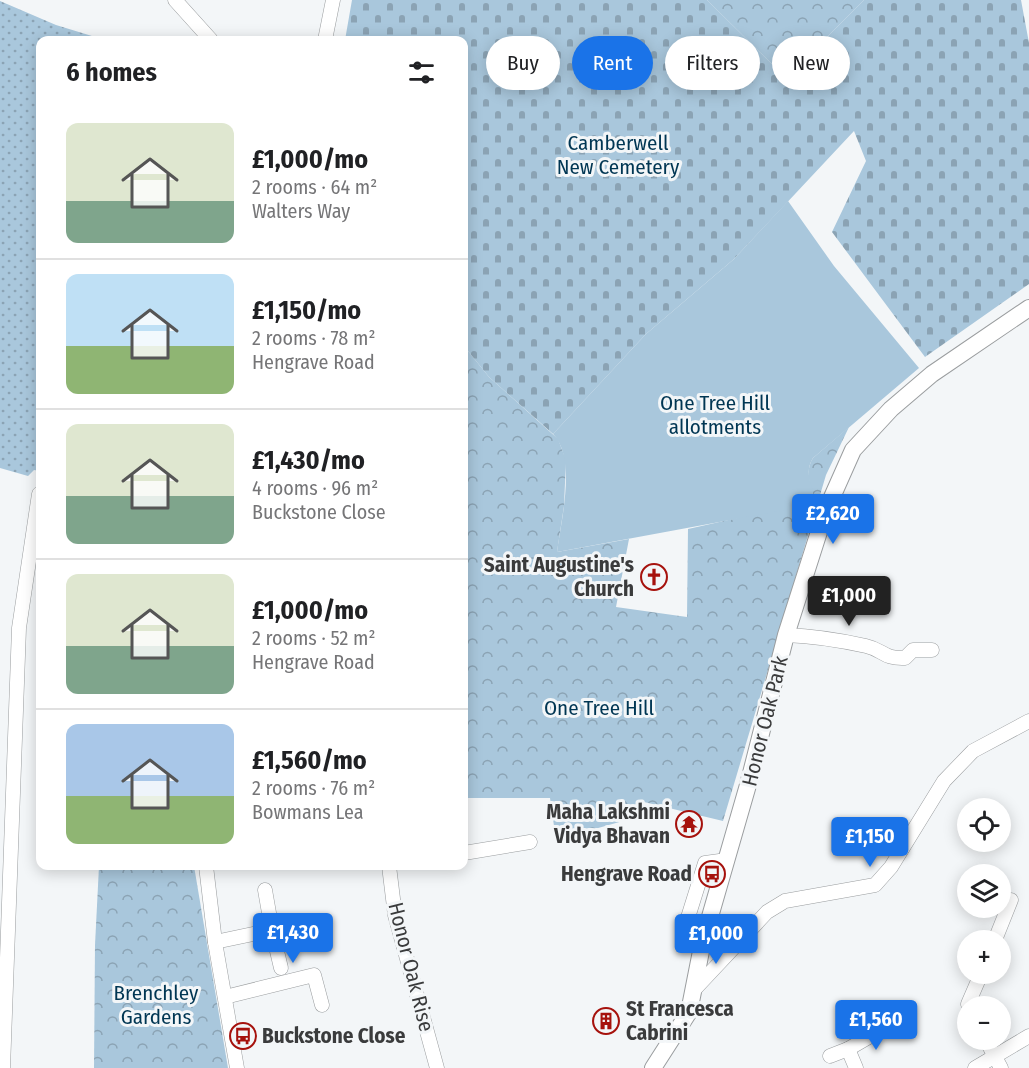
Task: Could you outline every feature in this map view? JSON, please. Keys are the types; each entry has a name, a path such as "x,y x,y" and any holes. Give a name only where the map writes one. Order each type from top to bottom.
{"main road":[{"name":"Honor Oak Park","path":"653,1068 689,1012 703,941 748,785 786,635 825,513 853,450 891,410 932,374 1029,308"}],"street":[{"path":"175,0 206,36"},
{"path":"327,36 333,0"},
{"path":"3,1068 7,811 20,628 36,515"},
{"path":"786,635 816,636 869,646 892,659 905,658 913,650 932,650"},
{"path":"694,990 767,912 785,901 875,885 891,867 944,781 973,751 1029,721"},
{"path":"468,852 530,842"},
{"path":"206,870 215,942 237,1068"},
{"name":"Honor Oak Rise","path":"394,870 395,915 437,1068"},
{"path":"264,890 281,968"},
{"path":"215,942 272,930"},
{"path":"225,997 314,975 322,1005"},
{"path":"830,1056 848,1049 906,1015"},
{"path":"975,1068 998,1063 1029,1036"},
{"path":"848,1049 856,1068"}],"green space":[{"name":"Camberwell New Cemetery","path":"352,0 707,0 743,36 665,36 665,90 760,90 760,52 772,64 772,90 850,90 850,36 828,36 864,0 1021,0 1029,43 1029,284 925,357 832,232 866,161 854,131 734,259 646,334 553,434 489,377 468,351 468,36 346,36"},
{"path":"707,0 864,0 828,36 772,36 772,64 760,52 760,36 743,36"},
{"path":"0,1 56,25 92,36 36,36 36,470 28,476 0,468"},
{"name":"One Tree Hill allotments","path":"788,201 834,266 919,368 813,458 809,471 814,500 812,505 557,552 566,474 560,445 553,434 646,334 734,259"},
{"name":"One Tree Hill","path":"468,351 489,377 558,439 566,460 564,506 557,552 629,539 616,607 687,617 688,529 814,501 809,479 810,463 849,427 826,475 723,821 644,802 637,817 556,840 550,798 468,798"},
{"name":"Brenchley Gardens","path":"99,870 195,870 228,1068 94,1068 95,945"}],"place":[{"name":"Saint Augustine's Church","path":"654,577"},
{"name":"Maha Lakshmi Vidya Bhavan","path":"689,824"},
{"name":"Hengrave Road","path":"712,874"},
{"name":"St Francesca Cabrini","path":"606,1021"},
{"name":"Buckstone Close","path":"243,1036"}]}
